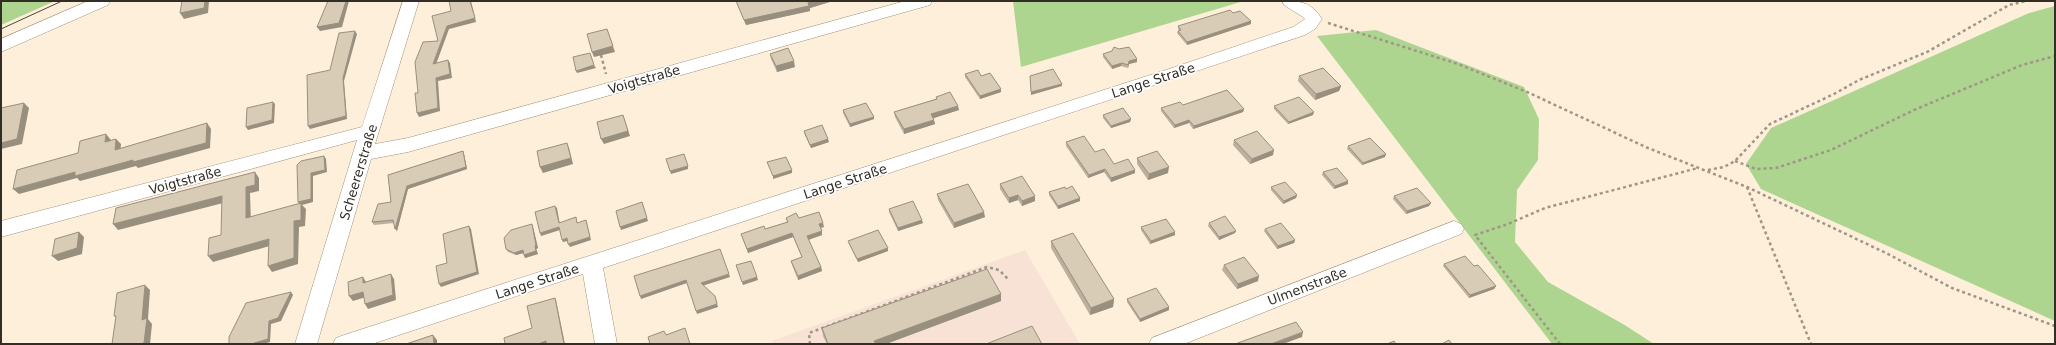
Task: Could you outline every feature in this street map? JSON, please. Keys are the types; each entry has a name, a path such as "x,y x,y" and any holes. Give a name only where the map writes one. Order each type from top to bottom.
{"street":[{"path":"1,46 102,1"},
{"name":"Scheererstraße","path":"306,344 369,132 411,1"},
{"name":"Voigtstraße","path":"364,152 408,144 924,1"},
{"path":"1290,1 1309,13 1314,19"},
{"name":"Lange Straße","path":"344,344 1285,36 1309,25 1314,19"},
{"name":"Voigtstraße","path":"1,230 351,135 369,132"},
{"name":"Ulmenstraße","path":"1160,344 1454,229"},
{"path":"592,264 606,344"}],"path":[{"path":"1706,171 1724,167 1735,161 1770,124 1834,94 1859,80 1927,52 2009,5 2026,1"},
{"path":"1314,19 1344,27 1383,42 1458,64 1527,92 1648,148 1747,187 1888,254 1952,288 2055,326"},
{"path":"601,55 606,74"},
{"path":"1735,161 1756,169 1776,168 1831,150 1908,112 2022,65 2046,57 2055,56"},
{"path":"1560,344 1475,235 1508,224 1545,208 1698,167"},
{"path":"1747,187 1812,344"},
{"path":"810,344 809,333 987,267 999,270 1009,280"}],"shaded area":[{"path":"1025,250 1080,344 773,344 772,341"}],"green space":[{"path":"1,1 55,1 1,25"},
{"path":"1013,1 1244,1 1021,67"},
{"path":"2055,6 2055,321 1761,189 1746,164 1771,128 2029,13"},
{"path":"1376,30 1524,87 1539,119 1538,160 1517,190 1515,242 1548,282 1623,324 1654,344 1552,344 1317,36"}],"building":[{"path":"182,1 205,1 204,8 180,13"},
{"path":"328,1 346,1 339,23 317,27"},
{"path":"449,1 470,1 475,18 447,26 433,64 448,60 450,74 436,78 438,108 417,113 415,93 418,93 415,62 423,42 438,41 432,16 451,11"},
{"path":"736,1 813,1 808,2 809,6 744,20"},
{"path":"1230,10 1233,13 1240,11 1251,21 1187,42 1178,31 1181,30 1178,26"},
{"path":"607,29 613,46 592,52 587,34"},
{"path":"355,31 343,78 346,116 308,126 307,75 330,70 339,33"},
{"path":"1114,47 1119,49 1129,47 1137,59 1129,61 1128,65 1122,63 1112,66 1103,54 1112,51"},
{"path":"788,48 794,61 776,66 770,54"},
{"path":"590,53 594,65 576,71 573,57"},
{"path":"1323,68 1341,86 1316,94 1299,76"},
{"path":"1053,69 1062,84 1031,92 1030,76"},
{"path":"978,70 981,76 990,73 1001,89 980,96 965,74"},
{"path":"1227,90 1244,109 1194,126 1189,120 1175,125 1161,108 1180,102 1183,105"},
{"path":"950,92 958,106 931,114 934,120 904,129 894,112 937,99 936,97"},
{"path":"1299,97 1314,112 1289,122 1274,106"},
{"path":"273,102 272,120 246,127 247,108"},
{"path":"24,103 17,139 1,143 1,108"},
{"path":"866,103 874,117 850,124 843,110"},
{"path":"1123,108 1131,119 1111,126 1103,115"},
{"path":"623,115 628,131 601,139 597,122"},
{"path":"207,123 206,143 133,162 133,160 75,176 75,172 13,189 17,170 78,153 80,141 106,134 105,142 116,139 115,150"},
{"path":"822,125 828,139 810,145 804,131"},
{"path":"1257,131 1274,150 1252,159 1234,140"},
{"path":"1084,136 1095,152 1104,149 1114,164 1128,159 1135,170 1111,178 1105,169 1089,175 1066,142"},
{"path":"1370,138 1386,154 1363,163 1348,146"},
{"path":"567,143 571,158 540,167 537,151"},
{"path":"463,151 466,167 407,186 395,229 393,220 372,222 378,204 391,202 388,175"},
{"path":"1157,151 1169,167 1149,174 1137,158"},
{"path":"684,154 688,166 670,171 666,159"},
{"path":"324,156 325,170 311,173 311,199 298,202 297,165 301,161"},
{"path":"786,157 792,170 773,176 767,162"},
{"path":"1337,168 1348,181 1335,186 1323,172"},
{"path":"255,172 255,185 246,187 246,218 301,203 301,220 294,221 294,258 268,266 269,239 208,256 209,238 221,235 222,196 113,224 116,208"},
{"path":"1022,176 1035,196 1022,201 1018,195 1009,198 1000,184"},
{"path":"1285,182 1297,195 1284,201 1271,187"},
{"path":"968,184 984,212 954,223 937,194"},
{"path":"1072,186 1080,198 1058,206 1049,192 1065,187 1066,189"},
{"path":"1417,188 1431,203 1407,211 1394,196"},
{"path":"913,201 922,220 898,228 889,209"},
{"path":"642,202 647,218 620,227 616,211"},
{"path":"555,206 559,223 576,217 577,223 586,220 590,237 568,244 567,238 562,240 559,227 540,233 535,212"},
{"path":"819,212 823,223 819,224 822,231 807,236 821,267 798,276 791,261 802,257 792,233 747,249 741,234 764,226 765,229 788,222 786,218 796,213 799,218"},
{"path":"1225,216 1236,231 1219,237 1209,223"},
{"path":"1166,219 1175,232 1151,241 1141,227"},
{"path":"1281,223 1295,240 1278,246 1265,229"},
{"path":"532,224 536,251 524,255 523,250 514,253 506,249 504,238 511,230"},
{"path":"469,226 477,272 439,284 436,266 447,263 443,234"},
{"path":"878,230 888,248 857,259 848,241"},
{"path":"79,232 77,248 52,256 55,239"},
{"path":"1073,233 1114,299 1091,308 1051,241"},
{"path":"720,249 729,274 701,283 715,296 717,304 696,311 686,280 640,296 634,276"},
{"path":"1465,256 1474,266 1478,265 1496,286 1470,295 1444,264"},
{"path":"1244,257 1259,276 1238,284 1224,265"},
{"path":"751,261 757,277 742,282 736,265"},
{"path":"987,269 1001,294 874,341 876,344 828,344 822,328"},
{"path":"391,274 393,295 365,304 363,292 349,296 348,282 363,277 363,283"},
{"path":"145,285 142,320 147,318 144,343 112,344 116,316 114,316 117,293"},
{"path":"1156,288 1169,307 1140,319 1127,299"},
{"path":"291,292 278,318 269,321 268,339 251,344 229,344 229,337 246,303"},
{"path":"555,298 564,344 546,344 546,341 538,344 505,344 504,338 532,328 527,306"},
{"path":"1296,322 1303,332 1271,344 1235,344"},
{"path":"1032,326 1042,344 986,344"},
{"path":"685,328 690,344 650,344 648,337 664,331 666,335"},
{"path":"433,335 434,344 406,344"},
{"path":"1449,340 1452,344 1442,344"},
{"path":"1394,341 1396,344 1387,344"}],"tram line":[{"path":"1,29 62,1"}]}
